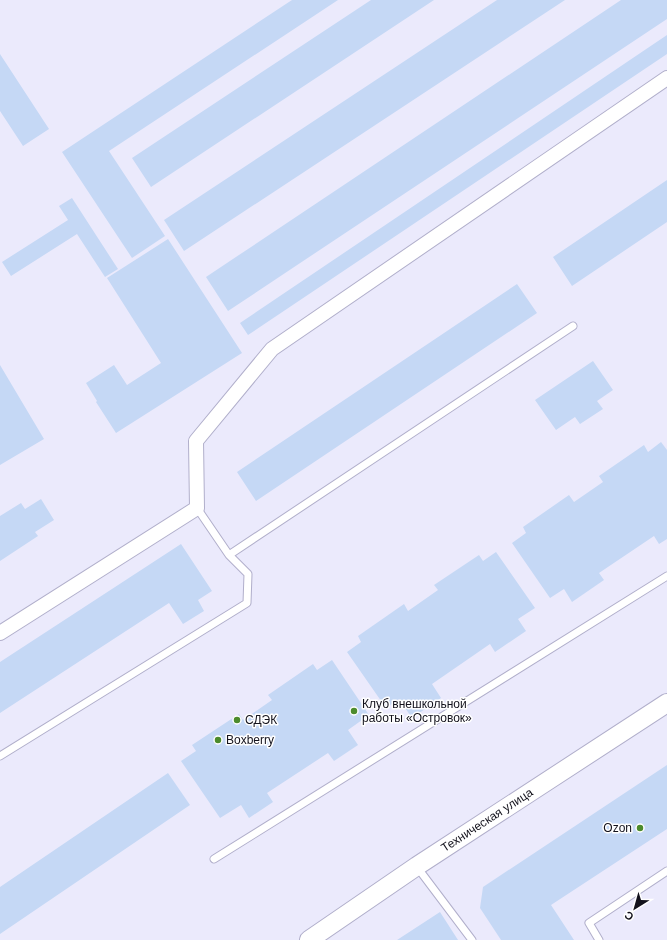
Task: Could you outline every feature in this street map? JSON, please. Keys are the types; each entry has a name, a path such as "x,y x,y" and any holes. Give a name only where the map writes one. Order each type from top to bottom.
{"street":[{"path":"0,633 197,508 196,441 272,349 667,78"},
{"name":"Техническая улица","path":"309,940 417,866 667,703"}],"lane":[{"path":"229,555 573,326"},
{"path":"0,756 247,603 248,574 229,555 197,508"},
{"path":"214,859 667,576"},
{"path":"417,866 472,940"},
{"path":"598,940 589,923 667,871"}],"building":[{"path":"292,0 338,0 109,151 165,236 132,258 62,152"},
{"path":"371,0 434,0 151,187 132,158"},
{"path":"497,0 565,0 184,251 164,220"},
{"path":"621,0 667,0 667,19 228,311 206,277"},
{"path":"667,35 667,54 248,335 240,323"},
{"path":"0,54 49,129 23,146 0,111"},
{"path":"667,180 667,222 572,286 553,257"},
{"path":"72,198 118,269 105,277 77,234 11,276 2,262 68,220 59,206"},
{"path":"168,239 242,353 116,433 96,402 97,401 86,383 114,365 127,385 161,363 107,278"},
{"path":"517,284 537,313 256,501 237,472"},
{"path":"593,361 613,390 597,401 603,409 580,424 575,417 556,430 535,400"},
{"path":"0,365 44,439 0,465"},
{"path":"661,442 667,450 667,539 659,544 654,536 599,573 604,580 572,602 564,589 550,598 512,543 526,533 523,527 569,495 574,502 603,482 599,476 644,445 648,452"},
{"path":"41,499 54,520 35,532 38,536 0,561 0,516 21,503 25,509"},
{"path":"181,544 212,591 198,600 204,611 183,624 169,603 0,713 0,662"},
{"path":"496,552 535,608 518,619 526,631 495,652 490,644 432,684 441,698 412,718 399,699 386,708 347,652 361,642 358,636 404,604 408,611 438,590 434,585 479,555 483,561"},
{"path":"332,660 369,715 348,730 358,745 334,761 328,753 267,793 273,802 249,818 241,805 220,818 181,761 196,751 192,745 239,714 243,720 272,700 268,695 313,664 317,670"},
{"path":"667,765 667,829 551,905 574,940 501,940 480,908 483,887"},
{"path":"168,773 190,805 0,934 0,887"},
{"path":"440,912 458,940 397,940"}],"place":[{"name":"Клуб внешкольной работы «Островок»","path":"354,711"},
{"name":"СДЭК","path":"237,720"},
{"name":"Boxberry","path":"218,740"},
{"name":"Ozon","path":"640,828"}]}
